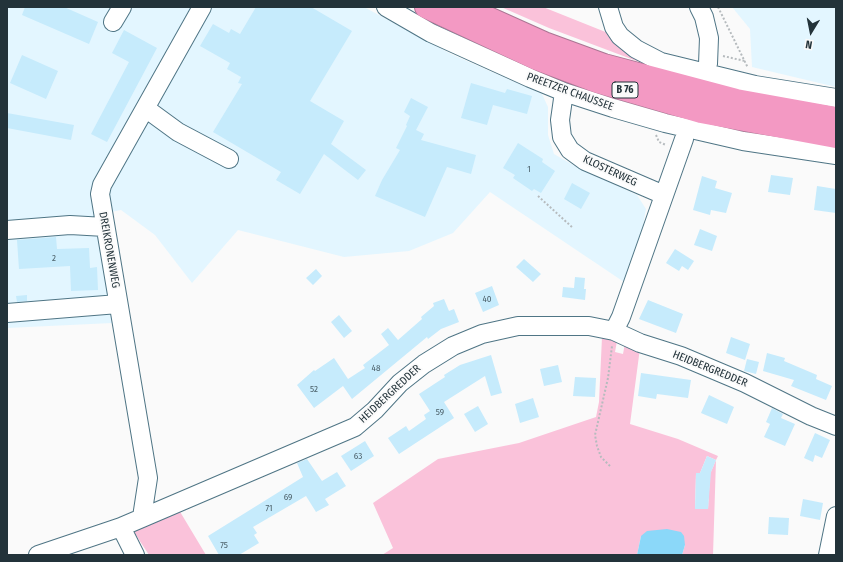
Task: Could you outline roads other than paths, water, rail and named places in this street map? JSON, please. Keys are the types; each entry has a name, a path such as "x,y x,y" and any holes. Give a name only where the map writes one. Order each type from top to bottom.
{"highway":[{"name":"PREETZER CHAUSSEE","path":"426,7 537,59 598,82 701,112 836,137"},
{"name":"B 76","path":"464,7 544,43 604,65 736,100 836,118"}],"street":[{"name":"DREIKRONENWEG","path":"142,517 148,478 100,194 102,185 202,7"},
{"name":"PREETZER CHAUSSEE","path":"386,7 431,33 564,92 613,108 743,141 836,155"},
{"path":"608,7 614,27 620,36 636,49 661,62 755,85 836,98"},
{"path":"699,7 707,27 709,58"},
{"name":"KLOSTERWEG","path":"564,92 560,120 562,137 570,150 585,161 664,195"},
{"path":"145,110 152,113 178,132 229,159"},
{"path":"614,331 621,317 682,144"},
{"path":"7,230 70,225 105,227"},
{"path":"7,313 118,304"},
{"name":"HEIDBERGREDDER","path":"38,555 121,527 355,427 400,383 424,364 453,346 482,334 518,326 589,326 614,331 640,343 681,356 745,383 811,416 836,426"},
{"path":"828,555 836,516"},
{"path":"121,527 135,555"}],"water":[{"path":"667,529 681,532 684,536 685,545 682,555 637,555 641,536 647,531"}]}
